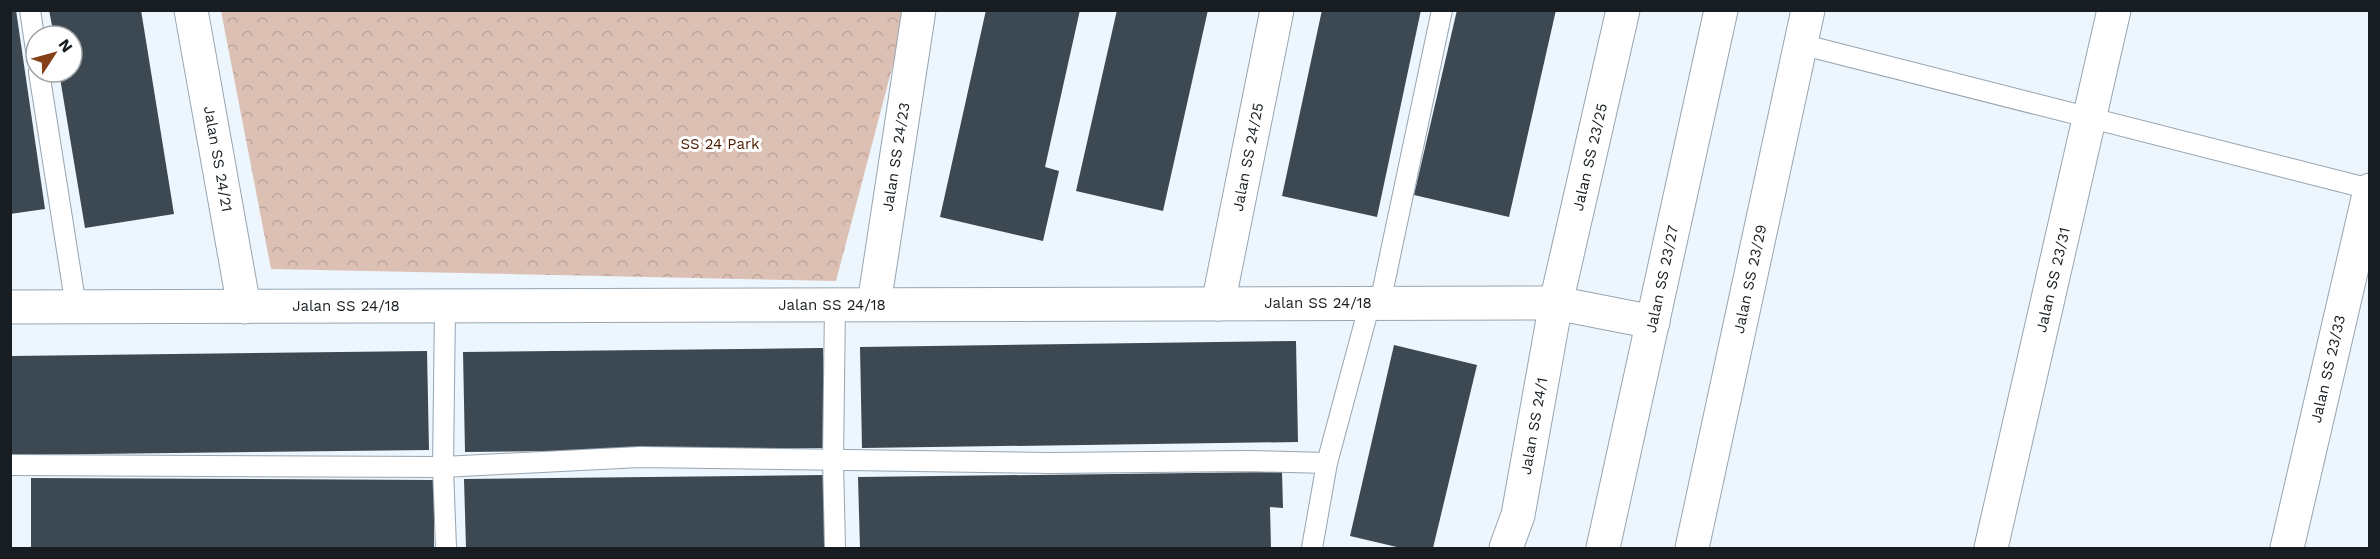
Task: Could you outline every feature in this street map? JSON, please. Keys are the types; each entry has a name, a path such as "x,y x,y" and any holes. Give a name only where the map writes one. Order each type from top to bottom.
{"street":[{"name":"Jalan SS 24/21","path":"191,10 244,306"},
{"name":"Jalan SS 24/23","path":"874,304 919,10"},
{"name":"Jalan SS 24/25","path":"1218,304 1277,10"},
{"name":"Jalan SS 23/25","path":"1557,303 1623,10"},
{"name":"Jalan SS 23/27","path":"1603,549 1721,10"},
{"name":"Jalan SS 23/29","path":"1692,549 1808,10"},
{"name":"Jalan SS 23/31","path":"1991,549 2114,10"},
{"name":"Jalan SS 23/33","path":"2287,549 2370,189"},
{"name":"Jalan SS 24/18","path":"10,307 1557,303 1653,322"},
{"name":"Jalan SS 24/1","path":"1506,549 1518,515 1557,303"}],"lane":[{"path":"1312,549 1327,463 1375,303 1442,10"},
{"path":"1800,44 2370,189"},
{"path":"41,84 76,307"},
{"path":"835,305 833,460 835,549"},
{"path":"445,306 443,467 446,549"},
{"path":"10,465 443,467 640,457 1050,463 1247,461 1327,463"}],"green space":[{"name":"SS 24 Park","path":"900,10 906,15 836,281 271,269 221,11"}],"building":[{"path":"10,10 16,10 24,65 24,84 27,84 45,209 10,214"},
{"path":"49,10 141,10 174,214 85,228 61,84 84,84 84,24 52,24"},
{"path":"986,10 1080,10 1045,167 1059,171 1043,241 940,217"},
{"path":"1117,10 1208,10 1163,211 1076,191"},
{"path":"1322,10 1421,10 1377,217 1282,196"},
{"path":"1457,10 1556,10 1509,217 1414,195"},
{"path":"1296,341 1298,442 862,448 860,347"},
{"path":"1394,345 1477,365 1433,548 1401,548 1350,536"},
{"path":"823,348 826,448 465,452 463,352"},
{"path":"427,351 429,450 10,455 10,356"},
{"path":"1282,472 1283,508 1270,507 1271,548 860,548 858,477"},
{"path":"824,475 826,548 466,548 464,479"},
{"path":"31,478 434,480 434,548 31,548"}]}
